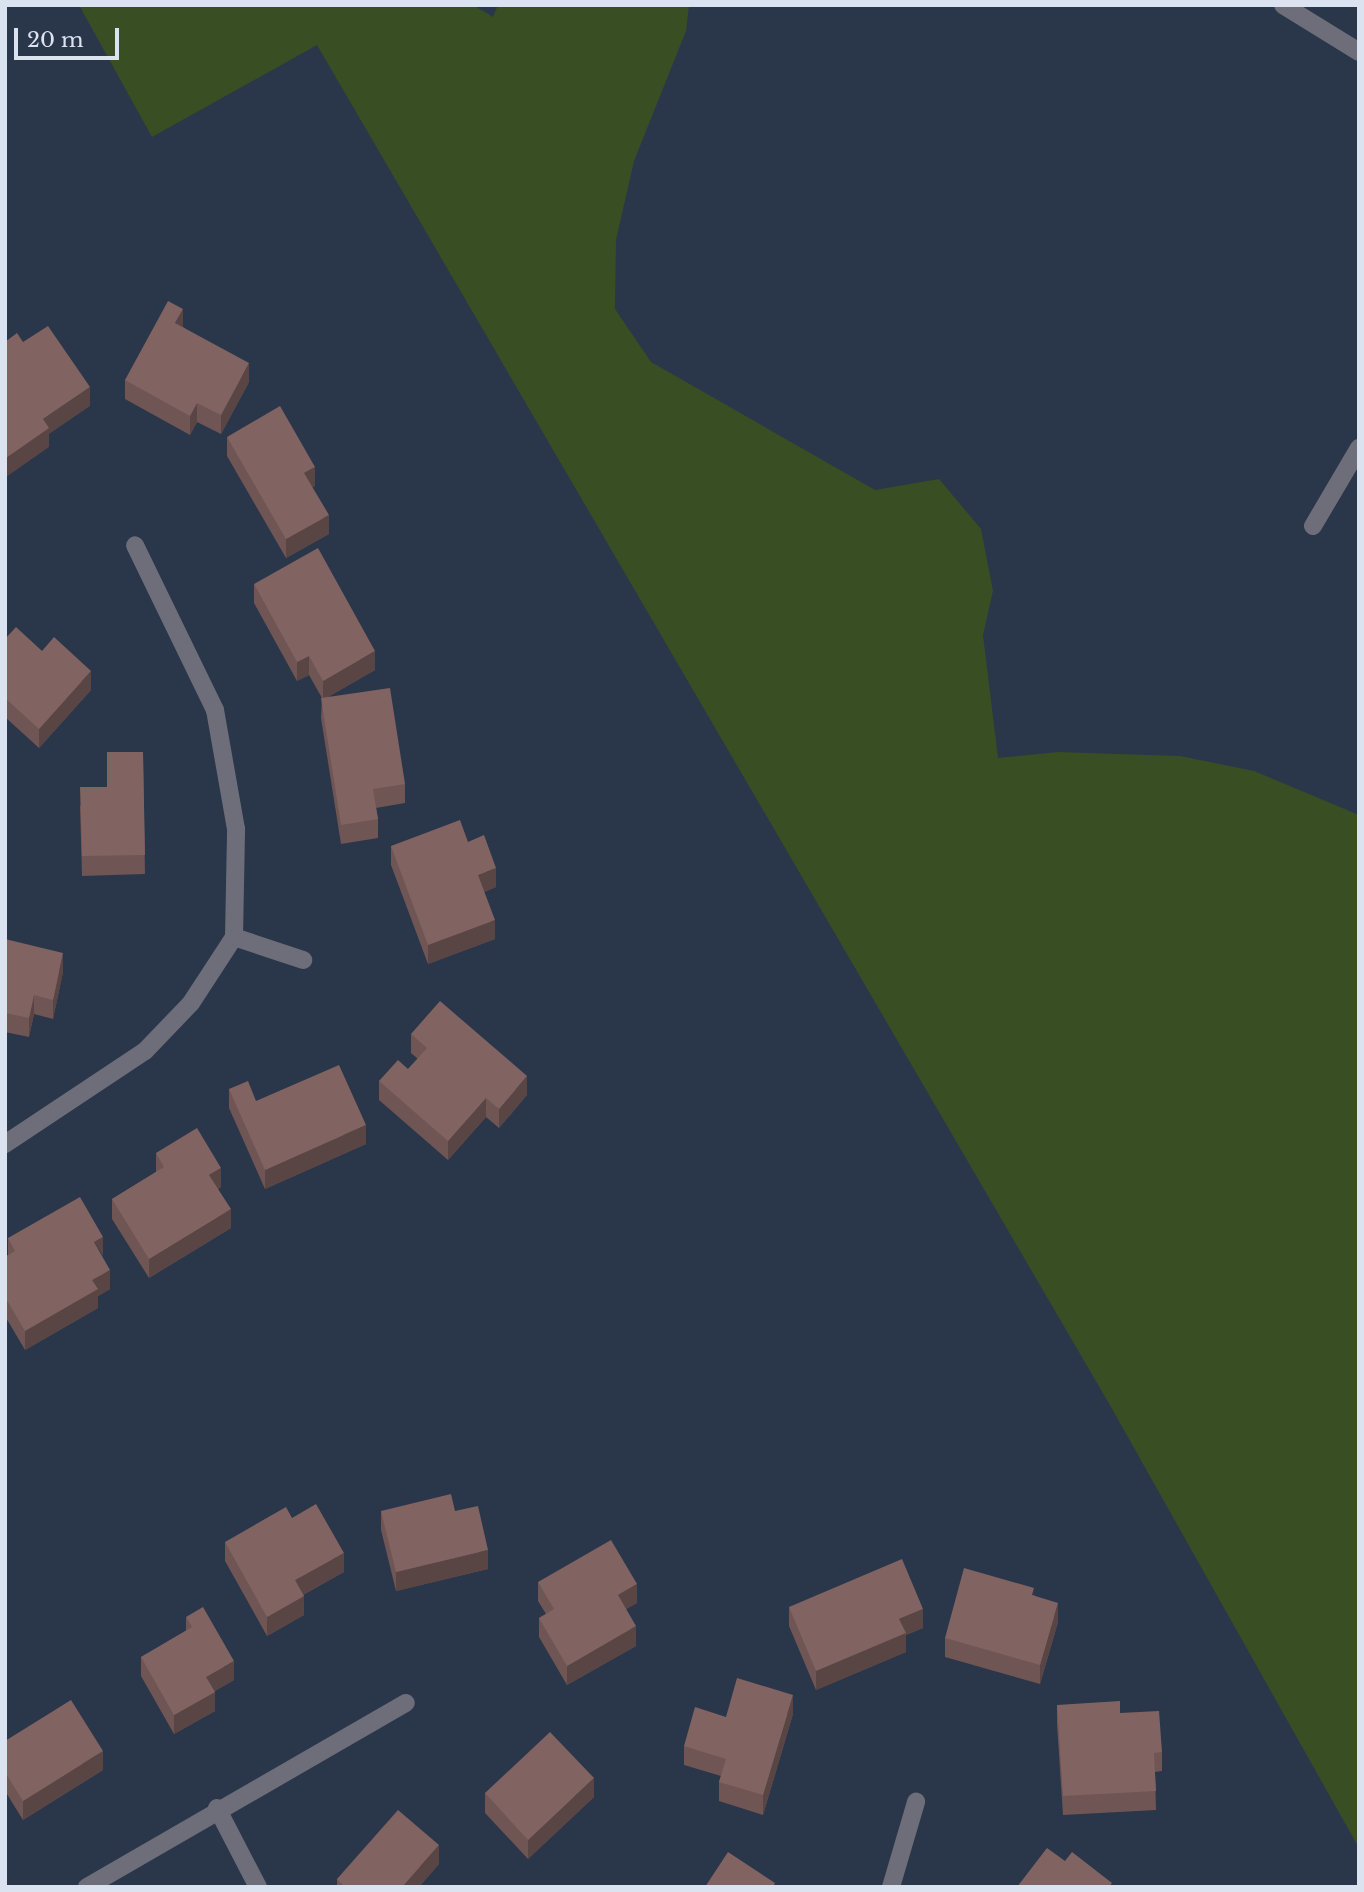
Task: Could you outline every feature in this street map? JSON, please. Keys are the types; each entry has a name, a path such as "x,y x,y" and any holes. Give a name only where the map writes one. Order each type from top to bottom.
{"street":[{"path":"1283,5 1359,52"},
{"path":"1313,526 1359,448"},
{"path":"5,1144 145,1051 191,1003 234,937 236,829 215,710 135,545"},
{"path":"234,937 303,960"},
{"path":"87,1887 217,1808 406,1703"},
{"path":"891,1887 916,1802"},
{"path":"217,1808 258,1887"}],"green space":[{"path":"79,5 473,5 493,17 498,5 689,5 686,31 634,161 616,240 615,309 651,362 875,490 939,479 981,529 993,591 983,635 998,758 1058,752 1180,756 1254,771 1359,815 1359,1848 1111,1407 317,45 152,137"}],"building":[{"path":"168,301 183,309 175,323 249,363 221,415 197,403 190,416 125,380"},
{"path":"48,326 90,387 43,419 49,428 6,458 5,342 17,333 23,342"},
{"path":"280,406 315,467 304,473 329,515 286,539 227,437"},
{"path":"318,548 375,651 323,681 309,656 297,662 254,584"},
{"path":"16,627 42,651 54,637 91,671 39,729 5,698 5,639"},
{"path":"390,688 405,784 373,789 378,819 341,825 321,698"},
{"path":"107,752 143,752 145,855 82,856 80,787 107,787"},
{"path":"460,820 468,842 484,835 496,868 478,875 495,920 428,945 391,846"},
{"path":"5,939 63,953 53,1000 34,995 29,1018 5,1013"},
{"path":"440,1001 527,1076 499,1109 486,1098 448,1141 379,1081 398,1060 408,1069 427,1048 411,1034"},
{"path":"339,1065 366,1125 265,1170 229,1089 248,1081 256,1101"},
{"path":"197,1128 221,1168 209,1175 231,1209 149,1259 112,1199 164,1167 156,1153"},
{"path":"80,1197 103,1237 94,1242 110,1270 92,1280 98,1289 25,1331 5,1297 5,1257 15,1251 8,1238"},
{"path":"451,1494 455,1511 478,1506 488,1550 396,1572 381,1511"},
{"path":"316,1504 344,1553 295,1580 304,1596 267,1617 225,1542 286,1507 292,1518"},
{"path":"611,1540 637,1584 618,1595 636,1626 567,1666 539,1618 554,1609 538,1582"},
{"path":"902,1559 923,1609 899,1619 906,1633 816,1671 789,1607"},
{"path":"964,1568 1034,1588 1032,1595 1058,1603 1040,1665 945,1638"},
{"path":"203,1607 234,1661 206,1677 215,1692 174,1715 141,1657 192,1627 186,1617"},
{"path":"737,1678 793,1695 763,1795 719,1782 726,1759 684,1746 695,1707 726,1717"},
{"path":"71,1700 103,1751 23,1801 5,1772 5,1741"},
{"path":"1120,1701 1120,1713 1159,1711 1162,1752 1154,1753 1156,1791 1063,1796 1057,1705"},
{"path":"550,1732 594,1778 528,1840 485,1793"},
{"path":"398,1810 439,1845 402,1887 345,1887 337,1879"},
{"path":"1047,1848 1065,1861 1072,1852 1112,1883 1109,1887 1017,1887"},
{"path":"728,1852 775,1883 773,1887 705,1887"}]}
